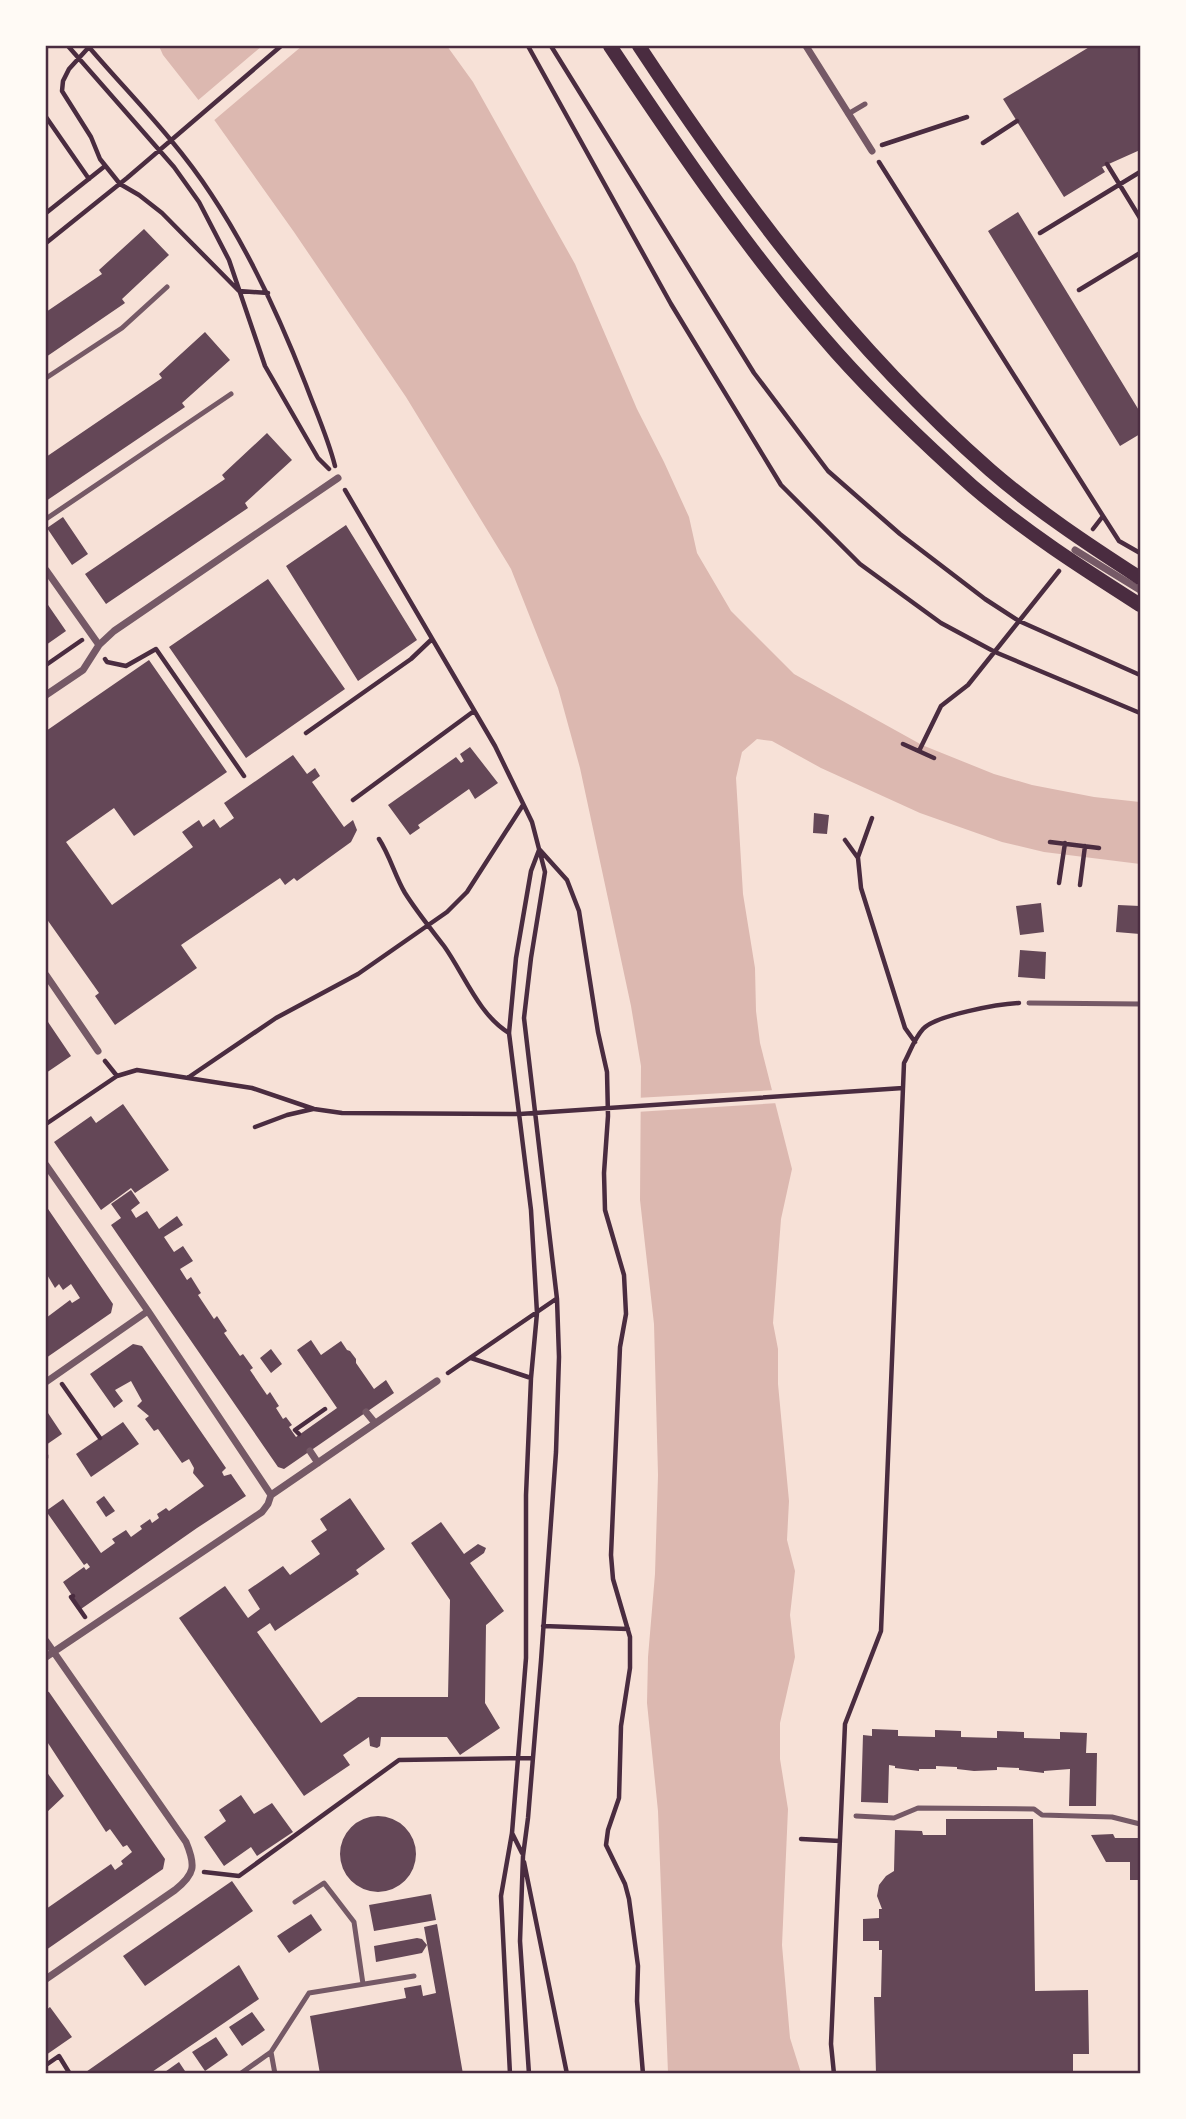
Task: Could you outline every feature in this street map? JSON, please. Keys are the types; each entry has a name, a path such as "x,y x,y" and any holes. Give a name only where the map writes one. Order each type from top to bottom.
{"main road":[{"path":"610,46 718,202 775,278 837,352 906,424 974,487 1056,551 1140,605"},
{"path":"639,46 698,135 793,264 869,353 923,408 992,471 1069,531 1140,578"}],"street":[{"path":"806,46 872,151"},
{"path":"46,695 83,670 99,645 114,631 338,478"},
{"path":"1075,550 1140,590"},
{"path":"46,570 99,645"},
{"path":"46,975 98,1051"},
{"path":"46,1166 148,1311 271,1495"},
{"path":"46,1382 148,1311"},
{"path":"46,1657 262,1512 271,1495 437,1381"},
{"path":"366,1412 375,1423"},
{"path":"310,1451 318,1463"},
{"path":"46,1641 186,1842 192,1857 192,1871 185,1882 46,1979"}],"lane":[{"path":"848,114 865,104"},
{"path":"46,378 122,328 167,287"},
{"path":"46,519 231,394"},
{"path":"1029,1003 1140,1004"},
{"path":"856,1816 894,1818 918,1808 1034,1809 1042,1815 1112,1817 1140,1824"},
{"path":"296,1902 324,1883 354,1922 363,1984"},
{"path":"240,2074 271,2052 309,1993 414,1976"},
{"path":"271,2052 275,2074"}],"path":[{"path":"68,46 174,167 199,202 229,260 265,366 318,458 338,478"},
{"path":"268,293 239,291 162,213 120,184 106,166 62,91 63,81 88,46 211,193 268,293 326,439 338,478 495,746 533,822 545,872 524,1018 556,1298 559,1357 556,1452 523,1856 520,1941 529,2074"},
{"path":"46,243 120,184 282,46"},
{"path":"528,46 671,304 781,485 860,564 941,623 995,652 1140,713"},
{"path":"551,46 754,373 828,471 900,534 985,599 1019,621 1140,675"},
{"path":"46,117 89,179"},
{"path":"888,142 967,117"},
{"path":"984,143 1017,121"},
{"path":"872,151 1119,541 1140,553"},
{"path":"1107,164 1140,218"},
{"path":"46,212 106,166"},
{"path":"1040,233 1140,172"},
{"path":"1079,290 1140,253"},
{"path":"919,751 941,706 968,685 1103,516"},
{"path":"46,665 91,634"},
{"path":"306,733 411,659 432,639"},
{"path":"99,645 107,662 126,666 156,649 244,776"},
{"path":"353,800 474,711"},
{"path":"903,744 934,758"},
{"path":"189,1077 276,1018 358,974 428,927 467,892 524,804"},
{"path":"872,818 858,858 861,888 905,1028 915,1042"},
{"path":"379,839 390,856 404,891 428,927 444,946 485,1010 500,1028 509,1033"},
{"path":"845,840 858,858"},
{"path":"1050,842 1099,848"},
{"path":"1059,883 1065,843"},
{"path":"1080,885 1085,846"},
{"path":"510,2074 501,1896 512,1833 526,1658 526,1495 537,1312 531,1210 509,1033 516,958 531,871 539,849"},
{"path":"539,849 567,880 579,911 607,1072 605,1210 624,1275 626,1314 620,1347 611,1555 613,1579 630,1637 630,1668 621,1726 620,1785 606,1845 625,1884 629,1899 638,1966 637,2001 643,2074"},
{"path":"834,2074 831,2044 845,1724 881,1632 904,1063 925,1027 996,1004 1029,1003"},
{"path":"46,1124 117,1076 137,1070 252,1088 314,1109 342,1113 520,1114 903,1088"},
{"path":"255,1127 287,1115 314,1109"},
{"path":"437,1381 556,1298"},
{"path":"470,1358 531,1378"},
{"path":"56,1374 100,1438"},
{"path":"299,1434 295,1430 325,1409"},
{"path":"73,1596 71,1597 80,1610"},
{"path":"543,1626 628,1629"},
{"path":"192,1871 239,1876 399,1760 533,1758"},
{"path":"512,1833 523,1856 567,2074"},
{"path":"801,1839 840,1841"},
{"path":"46,2065 59,2056 70,2074"}],"shaded area":[{"path":"159,46 447,46 473,82 575,264 637,409 689,517 697,553 731,611 794,674 922,745 994,774 1032,785 1094,797 1140,802 1140,864 1044,852 1002,842 920,813 821,768 772,741 757,739 742,752 736,778 743,894 755,968 756,1011 760,1043 792,1169 781,1219 773,1323 778,1349 778,1384 789,1501 787,1540 795,1571 790,1615 795,1657 780,1723 780,1759 788,1809 782,1945 790,2038 801,2073 668,2073 658,1811 647,1703 658,1475 654,1324 640,1200 641,1066 631,1006 580,768 558,688 511,569 406,397 294,232"}],"pier":[{"path":"262,46 302,46 212,122 196,102"},
{"path":"775,1090 778,1103 636,1112 636,1098"}],"building":[{"path":"1091,46 1140,46 1140,150 1102,167 1105,172 1064,197 1003,99"},
{"path":"1018,212 1140,412 1140,434 1120,446 988,231"},
{"path":"144,229 169,255 122,299 125,303 46,357 46,312 102,274 99,270"},
{"path":"205,332 230,360 182,403 185,407 46,501 46,457 162,378 159,374"},
{"path":"267,433 292,460 245,503 248,508 106,604 85,574 225,479 222,475"},
{"path":"63,517 88,554 72,565 47,528"},
{"path":"346,525 417,640 358,681 286,566"},
{"path":"268,579 345,689 246,758 169,647"},
{"path":"46,602 66,631 46,645"},
{"path":"149,660 227,772 134,836 114,808 66,842 112,905 193,847 182,832 199,820 203,827 214,819 220,828 234,818 224,803 293,755 307,774 315,768 320,776 312,782 344,827 353,820 357,830 351,842 297,881 294,878 285,885 280,878 181,945 197,968 115,1025 95,996 99,993 46,918 46,731"},
{"path":"470,747 498,783 475,799 469,789 418,825 420,828 410,835 388,805 456,757 461,763 464,761 460,754"},
{"path":"814,813 829,815 827,834 813,833"},
{"path":"1041,903 1044,932 1020,935 1016,906"},
{"path":"1118,905 1140,906 1140,934 1116,932"},
{"path":"1020,950 1046,952 1045,979 1018,977"},
{"path":"46,1019 71,1056 46,1073"},
{"path":"123,1104 169,1170 135,1193 131,1188 101,1210 54,1142 91,1116 96,1123"},
{"path":"131,1190 140,1203 131,1210 136,1218 147,1211 159,1229 177,1216 183,1225 164,1237 174,1252 183,1246 193,1261 180,1269 187,1280 191,1277 201,1293 198,1295 214,1319 217,1316 227,1331 224,1333 240,1356 243,1354 253,1368 250,1370 267,1395 270,1392 279,1406 276,1408 283,1419 286,1417 292,1425 289,1427 296,1437 337,1408 297,1350 311,1340 321,1355 341,1341 356,1359 374,1389 386,1380 394,1393 284,1469 278,1467 111,1225 121,1218 111,1204"},
{"path":"46,1206 113,1304 111,1313 46,1358 46,1318 70,1300 72,1303 80,1298 71,1284 63,1290 59,1284 55,1288 46,1273"},
{"path":"133,1344 142,1346 226,1468 222,1472 224,1476 231,1474 246,1496 81,1609 63,1582 84,1567 86,1570 90,1567 87,1563 84,1565 46,1511 63,1499 101,1553 115,1543 112,1539 126,1530 131,1537 150,1519 152,1523 159,1518 157,1514 166,1508 169,1511 204,1486 193,1473 194,1468 189,1459 182,1463 158,1429 154,1431 145,1419 149,1416 137,1406 142,1401 131,1381 115,1390 123,1401 114,1408 90,1374"},
{"path":"271,1349 282,1364 271,1373 260,1358"},
{"path":"46,1410 62,1434 46,1445"},
{"path":"123,1422 139,1444 91,1477 76,1454"},
{"path":"104,1496 115,1511 106,1517 96,1502"},
{"path":"350,1498 385,1549 356,1570 359,1574 275,1631 270,1623 257,1632 321,1723 358,1697 448,1697 450,1600 411,1543 441,1522 464,1554 478,1544 486,1548 484,1553 470,1563 504,1611 486,1625 485,1703 500,1728 460,1755 447,1737 381,1737 380,1746 377,1748 370,1746 369,1737 343,1755 350,1765 304,1796 179,1618 225,1586 248,1618 260,1609 248,1590 283,1566 290,1575 320,1554 311,1541 327,1530 320,1519"},
{"path":"46,1691 165,1859 163,1869 46,1950 46,1909 111,1864 115,1870 132,1852 127,1845 123,1847 110,1829 106,1832 46,1740"},
{"path":"872,1729 898,1730 898,1736 935,1737 935,1730 961,1731 961,1737 997,1738 997,1731 1024,1732 1024,1738 1060,1739 1060,1732 1087,1733 1086,1753 1097,1753 1096,1806 1069,1806 1070,1769 1044,1773 1019,1768 997,1767 997,1770 974,1771 936,1766 936,1769 919,1771 889,1765 888,1803 861,1802 863,1735 872,1736"},
{"path":"46,1771 64,1796 46,1813"},
{"path":"241,1795 254,1814 272,1803 293,1832 257,1856 251,1847 224,1866 204,1837 226,1821 219,1810"},
{"path":"378,1816 393,1819 405,1827 413,1839 416,1854 413,1869 405,1881 393,1889 378,1892 363,1889 351,1881 343,1869 340,1854 343,1839 351,1827 363,1819"},
{"path":"946,1819 1033,1819 1035,1991 1088,1990 1089,2054 1073,2054 1073,2074 876,2074 874,1997 881,1997 882,1950 879,1950 879,1941 863,1941 863,1919 879,1918 879,1909 882,1909 877,1896 879,1885 894,1871 895,1830 922,1831 923,1835 946,1835"},
{"path":"1113,1834 1115,1838 1140,1838 1140,1880 1130,1880 1130,1862 1106,1862 1091,1835"},
{"path":"232,1881 253,1911 145,1986 123,1956"},
{"path":"431,1894 436,1920 374,1931 369,1905"},
{"path":"311,1914 322,1930 289,1953 277,1936"},
{"path":"437,1924 463,2074 320,2074 310,2016 406,1998 404,1988 421,1985 423,1996 436,1993 424,1927"},
{"path":"417,1938 427,1945 422,1953 376,1962 374,1946"},
{"path":"239,1965 259,1999 149,2074 83,2074"},
{"path":"50,2007 72,2037 46,2055 46,2010"},
{"path":"252,2012 265,2030 242,2046 229,2027"},
{"path":"216,2037 228,2055 205,2071 192,2052"},
{"path":"179,2062 187,2074 162,2074"}]}
